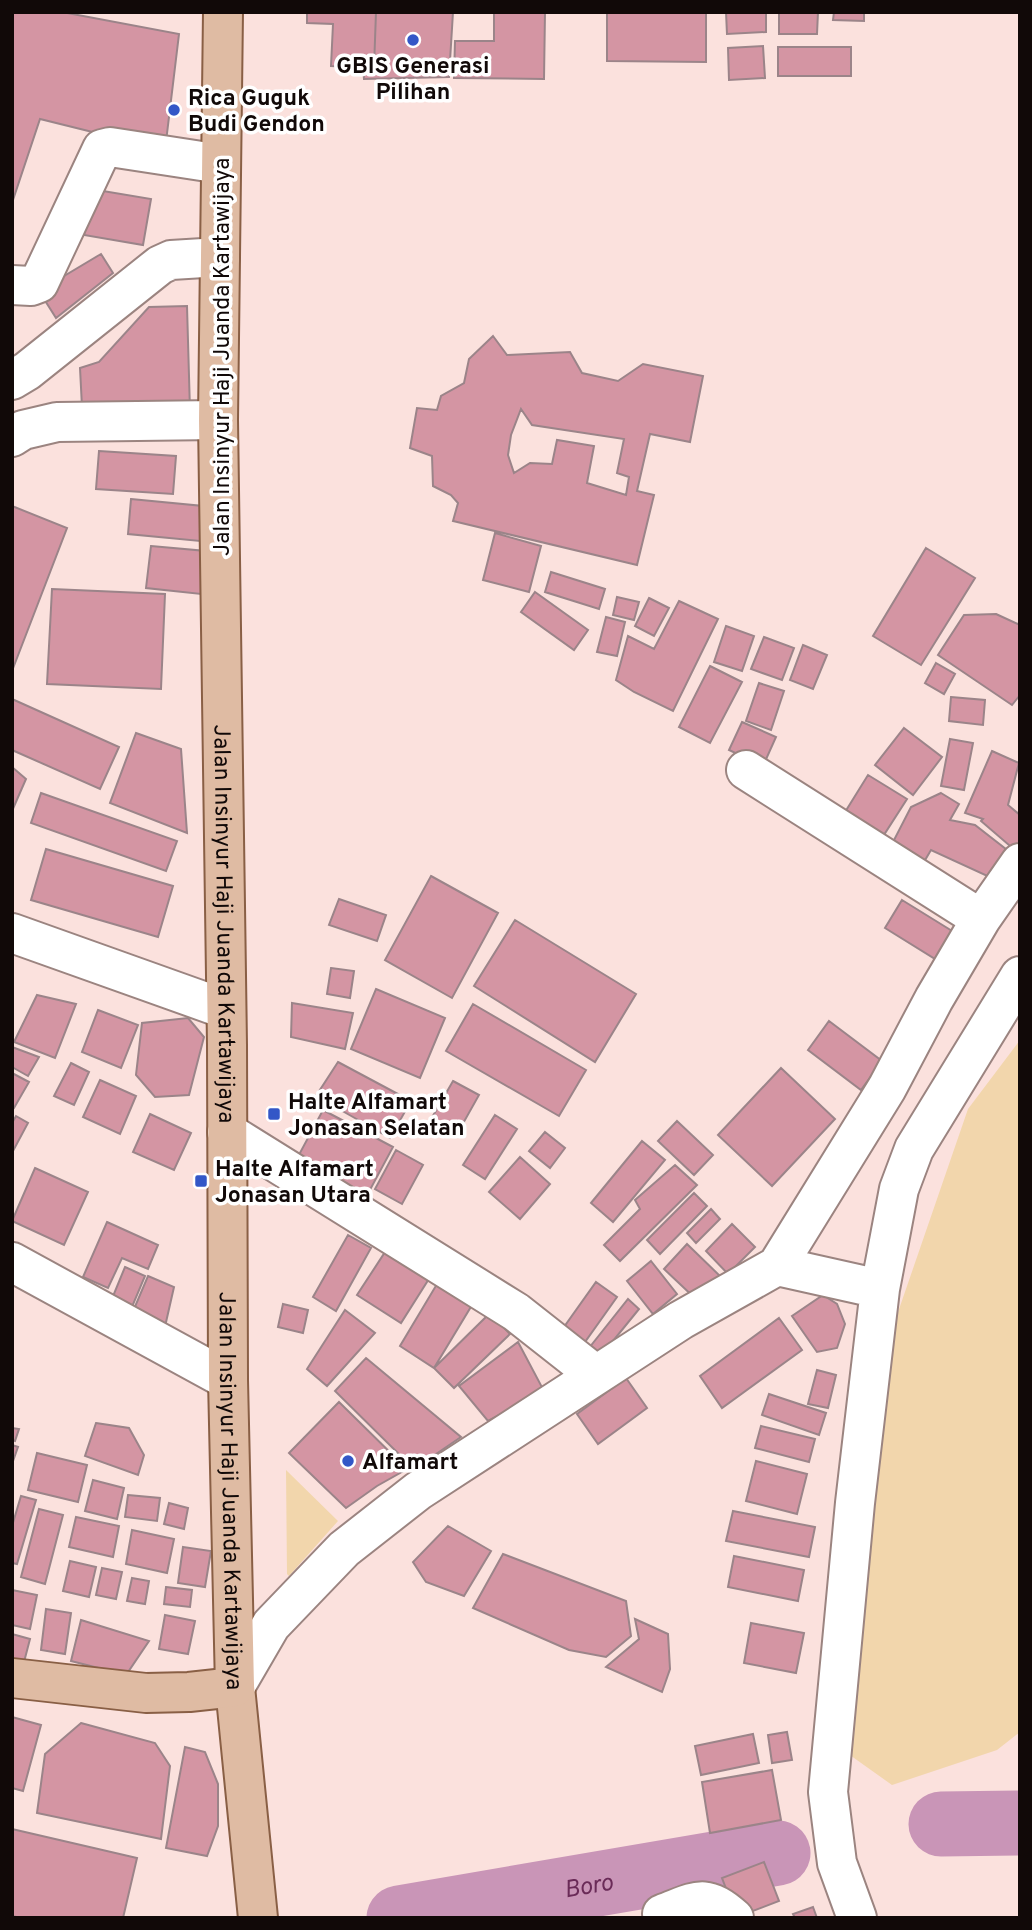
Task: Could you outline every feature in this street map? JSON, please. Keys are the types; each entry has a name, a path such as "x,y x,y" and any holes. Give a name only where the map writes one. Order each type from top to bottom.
{"main road":[{"name":"Jalan Insinyur Haji Juanda Kartawijaya","path":"223,17 218,420 228,1380 235,1687 258,1918"},
{"path":"12,1678 146,1693 235,1687"}],"street":[{"path":"12,285 39,284 102,149 110,147 221,164"},
{"path":"12,380 160,265 171,260 220,257"},
{"path":"12,437 23,430 57,422 218,420"},
{"path":"746,770 981,919"},
{"path":"235,1687 271,1625 344,1549 418,1492 596,1375 681,1320 777,1266 887,1088 934,999 981,919 1020,863"},
{"path":"17,947 225,1009"},
{"path":"857,1918 837,1863 828,1792 855,1503 880,1289 899,1189 914,1149 1020,976"},
{"path":"227,1132 516,1312 596,1375"},
{"path":"12,1262 228,1380"},
{"path":"777,1266 880,1289"},
{"path":"662,1914 702,1900 714,1902 734,1918"}],"shaded area":[{"path":"1020,1040 1020,1732 997,1750 892,1785 840,1748 896,1318 968,1109"},
{"path":"286,1470 338,1521 289,1576 287,1574"}],"building":[{"path":"12,12 62,12 179,34 165,150 40,119 12,203"},
{"path":"307,12 376,12 374,68 331,66 333,24 307,23"},
{"name":"GBIS Generasi Pilihan","path":"376,12 453,12 449,77 364,79 363,67 374,68"},
{"path":"494,12 545,12 544,79 454,78 455,41 494,41"},
{"path":"607,12 706,12 706,62 607,61"},
{"path":"726,12 766,12 766,32 727,34"},
{"path":"779,12 818,12 817,34 779,34"},
{"path":"834,12 864,12 864,21 833,20"},
{"path":"763,46 765,78 729,80 728,48"},
{"path":"778,47 851,47 851,76 778,76"},
{"path":"91,189 151,199 143,245 84,235"},
{"path":"101,254 113,273 56,318 39,291"},
{"path":"187,306 190,411 82,407 80,368 99,362 149,307"},
{"path":"493,336 507,355 570,352 582,373 618,381 643,364 703,376 690,442 650,434 637,491 654,495 637,565 453,521 458,503 451,495 433,486 432,456 410,448 417,408 437,410 441,396 464,383 469,359","holes":["521,409 532,425 624,439 617,473 629,477 626,495 587,483 594,446 557,440 552,464 530,463 514,473 508,455 511,435"]},
{"path":"99,451 176,456 173,494 96,489"},
{"path":"131,499 203,506 200,541 128,534"},
{"path":"12,506 67,528 12,671"},
{"path":"495,533 541,546 529,592 483,580"},
{"path":"151,546 206,551 201,594 146,588"},
{"path":"926,548 975,578 921,665 873,636"},
{"path":"551,572 605,589 599,609 545,592"},
{"path":"52,589 165,594 161,689 47,684"},
{"path":"535,592 588,630 574,650 521,612"},
{"path":"617,597 639,602 634,620 613,615"},
{"path":"649,598 669,608 654,636 635,626"},
{"path":"679,601 718,619 673,711 616,680 628,636 654,649"},
{"path":"996,614 1020,625 1020,695 1012,705 938,655 964,615"},
{"path":"606,617 625,622 617,656 597,652"},
{"path":"726,626 754,636 742,671 714,662"},
{"path":"764,637 794,648 782,680 751,669"},
{"path":"803,645 827,655 813,689 790,680"},
{"path":"936,663 955,674 944,694 925,683"},
{"path":"710,666 742,682 710,743 679,727"},
{"path":"759,683 784,691 771,730 746,721"},
{"path":"951,697 985,700 983,725 949,721"},
{"path":"12,699 119,747 100,789 12,750"},
{"path":"742,722 776,737 763,766 729,750"},
{"path":"904,728 942,757 913,795 875,765"},
{"path":"136,733 181,749 187,833 110,803"},
{"path":"950,739 973,743 964,790 941,786"},
{"path":"992,751 1019,763 1008,805 1020,815 1020,849 1017,852 981,821 983,819 965,813"},
{"path":"12,767 26,779 12,811"},
{"path":"868,775 907,799 880,841 842,817"},
{"path":"41,793 177,841 166,871 31,823"},
{"path":"941,793 959,804 950,820 975,825 1011,853 996,880 931,850 918,872 900,861 894,840 911,807"},
{"path":"46,849 173,886 158,937 31,900"},
{"path":"431,876 498,913 452,998 385,960"},
{"path":"339,899 386,915 377,941 329,925"},
{"path":"902,900 957,934 940,962 885,928"},
{"path":"515,920 636,994 595,1062 474,986"},
{"path":"331,968 354,971 350,998 327,994"},
{"path":"376,989 445,1018 420,1078 351,1049"},
{"path":"37,995 76,1004 55,1058 14,1042"},
{"path":"292,1003 353,1013 345,1049 291,1037"},
{"path":"473,1004 586,1070 559,1116 446,1051"},
{"path":"98,1010 138,1025 121,1068 82,1052"},
{"path":"188,1018 204,1037 189,1095 155,1097 136,1075 142,1023"},
{"path":"829,1021 882,1061 861,1090 808,1050"},
{"path":"12,1047 39,1057 28,1076 12,1067"},
{"path":"338,1062 411,1101 390,1138 316,1096"},
{"path":"71,1063 89,1072 74,1105 54,1096"},
{"path":"781,1068 835,1119 772,1186 718,1135"},
{"path":"12,1073 29,1082 14,1108 12,1107"},
{"path":"100,1080 136,1096 120,1134 83,1117"},
{"path":"453,1081 479,1095 456,1136 430,1121"},
{"path":"323,1110 393,1147 364,1201 294,1164"},
{"path":"150,1114 191,1133 174,1170 133,1152"},
{"path":"495,1115 517,1129 485,1179 463,1165"},
{"path":"16,1116 28,1123 13,1151 12,1123"},
{"path":"677,1121 713,1155 694,1175 658,1141"},
{"path":"545,1132 565,1148 550,1168 529,1151"},
{"path":"642,1141 665,1160 613,1222 591,1203"},
{"path":"396,1150 423,1165 402,1204 375,1189"},
{"path":"520,1157 550,1184 520,1219 489,1192"},
{"path":"675,1165 697,1185 620,1261 604,1245 640,1209 635,1200"},
{"path":"35,1168 88,1192 64,1245 12,1221"},
{"path":"694,1193 707,1206 660,1254 647,1240"},
{"path":"711,1209 720,1219 696,1243 687,1233"},
{"path":"107,1222 158,1245 148,1269 122,1258 108,1288 83,1277"},
{"path":"732,1224 755,1247 728,1274 706,1251"},
{"path":"348,1235 371,1248 336,1311 313,1297"},
{"path":"687,1244 721,1277 698,1301 664,1269"},
{"path":"389,1246 432,1274 401,1323 357,1295"},
{"path":"651,1261 677,1294 653,1314 627,1281"},
{"path":"125,1267 145,1276 129,1314 109,1306"},
{"path":"148,1276 174,1287 164,1331 131,1316"},
{"path":"596,1282 617,1297 580,1349 559,1334"},
{"path":"437,1284 472,1305 434,1368 400,1346"},
{"path":"823,1295 837,1304 845,1324 837,1348 817,1352 792,1316"},
{"path":"628,1299 639,1309 600,1357 589,1348"},
{"path":"283,1304 308,1310 303,1333 278,1327"},
{"path":"345,1310 375,1333 327,1386 307,1369"},
{"path":"490,1313 510,1334 454,1388 434,1368"},
{"path":"779,1318 802,1350 722,1408 700,1376"},
{"path":"518,1342 544,1391 488,1421 459,1386"},
{"path":"366,1358 461,1437 414,1469 335,1391"},
{"path":"817,1370 836,1375 828,1408 808,1404"},
{"path":"626,1378 647,1408 598,1444 577,1414"},
{"path":"769,1394 826,1413 819,1435 762,1415"},
{"name":"Alfamart","path":"339,1402 407,1469 346,1508 289,1453"},
{"path":"96,1423 129,1428 144,1455 138,1475 85,1456"},
{"path":"761,1426 815,1439 809,1462 755,1448"},
{"path":"12,1428 19,1429 15,1441 12,1440"},
{"path":"12,1445 18,1447 12,1464"},
{"path":"37,1453 87,1465 78,1502 28,1490"},
{"path":"756,1461 807,1474 797,1514 746,1501"},
{"path":"93,1480 124,1488 117,1519 85,1511"},
{"path":"128,1495 160,1498 157,1521 125,1517"},
{"path":"21,1496 36,1500 17,1564 12,1563 12,1526"},
{"path":"169,1503 188,1508 184,1529 164,1524"},
{"path":"39,1509 63,1515 45,1584 21,1577"},
{"path":"733,1511 815,1527 809,1557 726,1541"},
{"path":"76,1517 119,1526 113,1557 69,1547"},
{"path":"448,1526 491,1551 464,1596 426,1582 413,1562"},
{"path":"132,1530 174,1539 167,1573 126,1564"},
{"path":"183,1547 211,1551 205,1587 178,1583"},
{"path":"503,1554 626,1601 631,1636 606,1657 569,1650 473,1608"},
{"path":"734,1556 804,1570 798,1601 728,1587"},
{"path":"70,1561 96,1567 89,1597 63,1591"},
{"path":"102,1568 122,1572 116,1599 96,1595"},
{"path":"132,1578 149,1581 145,1604 127,1601"},
{"path":"166,1587 192,1590 190,1607 164,1604"},
{"path":"12,1590 37,1595 30,1629 12,1625"},
{"path":"46,1609 71,1613 65,1654 41,1650"},
{"path":"165,1615 195,1621 188,1654 159,1649"},
{"path":"635,1619 668,1634 670,1669 662,1692 606,1667 639,1639"},
{"path":"81,1620 149,1641 126,1675 71,1661"},
{"path":"751,1623 804,1633 796,1673 744,1663"},
{"path":"12,1634 30,1639 24,1662 12,1659"},
{"path":"12,1717 41,1725 23,1791 12,1788"},
{"path":"81,1723 155,1743 170,1766 161,1839 37,1813 45,1754"},
{"path":"787,1732 792,1760 772,1763 768,1735"},
{"path":"753,1734 759,1763 701,1775 695,1746"},
{"path":"185,1747 205,1752 218,1784 218,1826 207,1856 166,1848"},
{"path":"772,1770 781,1820 710,1833 702,1782"},
{"path":"12,1829 137,1858 123,1918 12,1916"},
{"path":"764,1862 779,1901 737,1917 722,1878"},
{"path":"813,1907 817,1918 795,1918 793,1914"}],"waterway":[{"name":"Boro","path":"941,1824 1020,1823"},
{"name":"Boro","path":"399,1918 778,1853"}],"place":[{"name":"GBIS Generasi Pilihan","path":"413,40"},
{"name":"Rica Guguk Budi Gendon","path":"174,110"},
{"name":"Halte Alfamart Jonasan Selatan","path":"274,1114"},
{"name":"Halte Alfamart Jonasan Utara","path":"201,1181"},
{"name":"Alfamart","path":"348,1461"}]}
